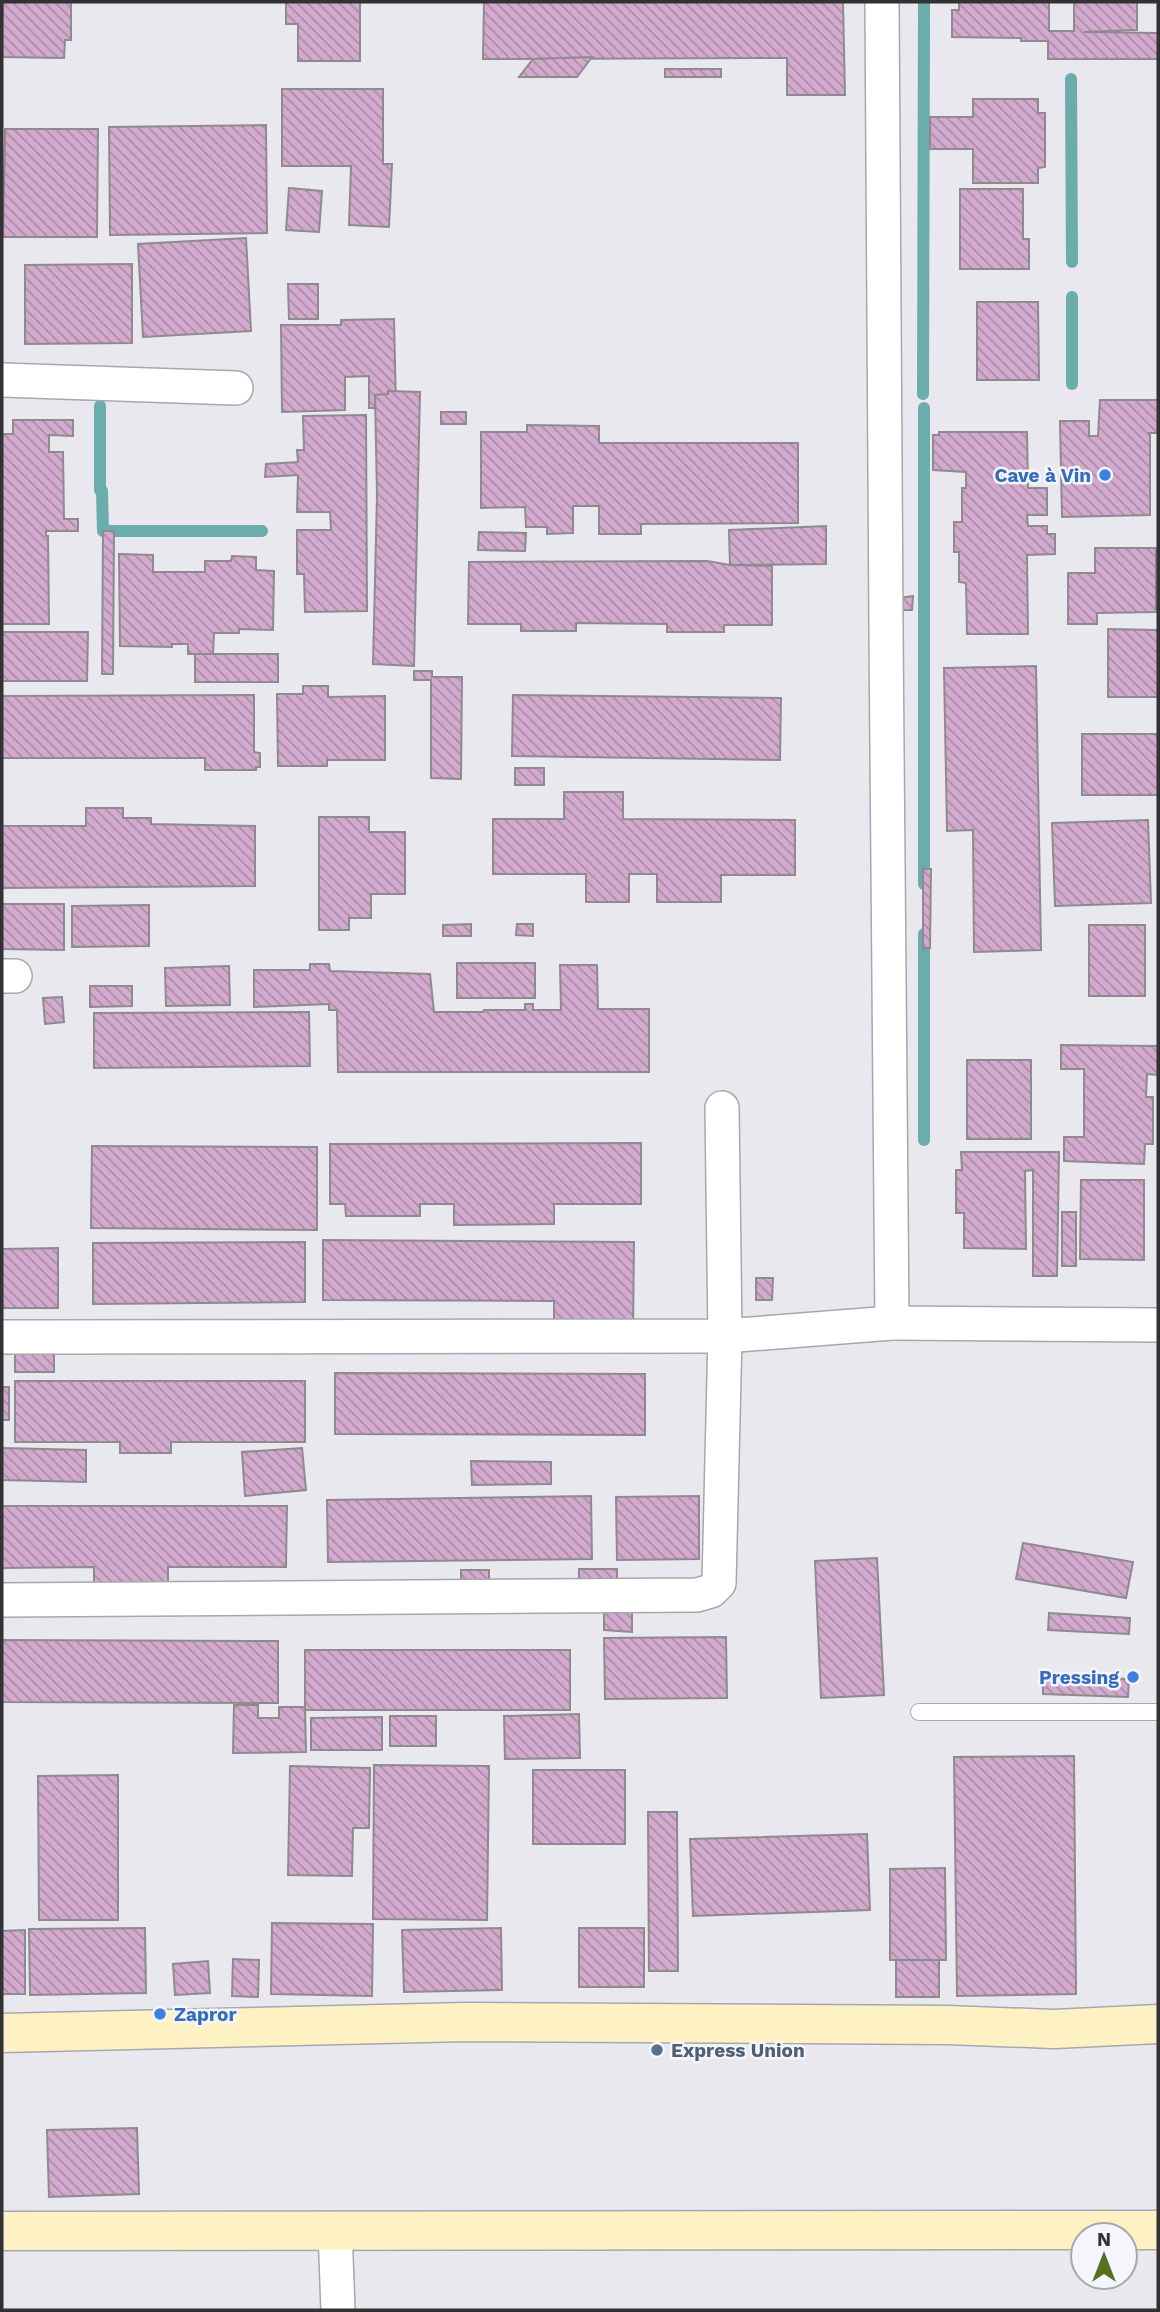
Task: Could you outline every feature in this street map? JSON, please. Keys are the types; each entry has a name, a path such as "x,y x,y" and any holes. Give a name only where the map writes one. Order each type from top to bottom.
{"main road":[{"path":"2,2033 467,2022 947,2025 1054,2029 1158,2024"},
{"path":"2,2231 1158,2230"}],"street":[{"path":"882,2 887,407 887,993 891,1323"},
{"path":"2,380 236,388"},
{"path":"2,1600 697,1595 712,1591 719,1583 725,1336 722,1108"},
{"path":"2,1337 725,1336 891,1323 1158,1325"},
{"path":"335,2230 341,2301"}],"lane":[{"path":"919,1712 1158,1712"}],"building":[{"path":"3,2 71,2 71,40 65,40 64,58 2,57"},
{"path":"286,2 360,2 360,61 298,61 298,24 286,24"},
{"path":"484,2 843,2 845,95 787,95 787,58 483,59"},
{"path":"959,2 1049,2 1049,31 1074,31 1074,2 1137,2 1137,30 1084,32 1158,33 1158,59 1048,59 1048,41 952,37 952,10 959,10"},
{"path":"592,57 577,77 519,77 533,59"},
{"path":"665,69 721,69 721,77 665,77"},
{"path":"282,89 383,89 383,164 392,164 389,227 349,225 351,166 282,166"},
{"path":"973,99 1038,99 1038,113 1045,113 1045,167 1038,168 1038,183 973,183 973,149 930,149 930,117 973,117"},
{"path":"266,125 267,233 110,235 109,127"},
{"path":"5,129 98,129 97,237 3,237"},
{"path":"289,188 322,191 319,232 286,230"},
{"path":"960,189 1023,189 1023,239 1029,239 1029,269 960,269"},
{"path":"246,238 251,331 143,337 138,244"},
{"path":"132,264 132,343 25,344 25,265"},
{"path":"288,284 318,284 318,319 289,319"},
{"path":"977,302 1038,302 1039,380 977,380"},
{"path":"394,319 396,408 369,408 369,376 345,377 345,410 282,412 281,325 341,325 341,320"},
{"path":"388,391 420,392 414,666 373,664 377,496 375,395 388,394"},
{"name":"Cave à Vin","path":"1100,400 1158,400 1158,433 1148,433 1150,515 1062,517 1060,421 1089,421 1089,436 1098,436"},
{"path":"441,412 466,412 466,424 441,424"},
{"path":"366,415 367,611 305,612 304,574 297,574 297,530 331,530 330,512 297,512 298,475 265,477 266,464 298,462 297,450 304,450 303,416"},
{"path":"13,420 73,420 73,436 49,435 49,452 63,452 64,519 78,519 78,531 46,531 49,624 2,624 2,434 13,434"},
{"path":"527,425 599,426 599,443 798,443 798,523 641,524 641,534 599,534 599,506 573,506 573,533 547,534 547,527 526,527 525,507 481,508 481,432 527,432"},
{"path":"939,432 1027,432 1028,488 1047,488 1047,515 1027,515 1028,526 1047,526 1047,534 1055,534 1055,554 1027,555 1028,634 967,634 966,583 959,582 959,552 954,552 954,522 962,522 962,488 966,488 966,472 933,470 933,435 939,435"},
{"path":"826,526 826,564 730,565 729,530"},
{"path":"103,531 114,531 113,674 102,674"},
{"path":"479,532 526,533 525,551 478,550"},
{"path":"1095,548 1156,548 1156,612 1097,613 1097,624 1068,624 1068,573 1095,573"},
{"path":"119,554 153,555 153,572 205,572 205,561 231,561 232,556 256,557 256,570 274,571 273,630 239,629 239,633 214,633 213,654 188,654 188,644 172,644 172,647 120,646"},
{"path":"707,561 730,565 772,566 772,625 724,625 724,632 667,632 667,624 576,623 576,631 521,631 521,624 468,624 469,562"},
{"path":"913,596 912,610 899,610 899,598"},
{"path":"1108,629 1158,630 1158,697 1108,697"},
{"path":"2,632 88,632 87,681 2,681"},
{"path":"195,654 278,654 278,682 195,682"},
{"path":"1036,666 1041,950 974,952 973,830 947,831 944,668"},
{"path":"414,671 432,671 432,677 462,677 461,779 431,778 431,680 414,680"},
{"path":"303,686 328,686 328,697 385,696 385,760 327,760 327,766 278,766 277,694 303,694"},
{"path":"254,695 254,752 260,753 260,767 256,767 256,770 205,770 205,758 2,758 2,696"},
{"path":"513,695 781,698 780,760 512,756"},
{"path":"1082,734 1158,734 1158,795 1082,795"},
{"path":"515,768 544,768 544,785 515,785"},
{"path":"564,792 623,792 623,819 795,820 795,875 721,875 721,902 657,902 657,874 629,874 629,902 586,902 586,874 493,874 493,819 564,819"},
{"path":"86,808 123,808 123,818 151,818 151,824 255,826 255,886 2,888 2,826 86,826"},
{"path":"319,817 369,817 369,832 405,832 405,894 371,894 371,918 349,918 349,930 319,930"},
{"path":"1148,820 1151,903 1055,906 1052,823"},
{"path":"923,869 931,869 930,948 923,948"},
{"path":"2,904 64,904 64,950 2,949"},
{"path":"149,905 149,946 72,947 72,906"},
{"path":"471,924 471,936 443,936 443,925"},
{"path":"517,924 533,924 533,936 516,935"},
{"path":"1089,925 1145,925 1145,996 1089,996"},
{"path":"457,963 535,963 535,998 457,998"},
{"path":"310,964 329,964 330,971 430,974 434,1012 525,1010 525,1004 533,1004 533,1010 561,1010 560,965 597,965 598,1009 649,1009 649,1072 338,1072 337,1010 329,1010 329,1004 254,1007 254,970 310,970"},
{"path":"229,966 230,1005 166,1006 165,968"},
{"path":"90,986 132,986 132,1006 90,1007"},
{"path":"62,997 64,1022 45,1024 43,998"},
{"path":"309,1012 310,1066 94,1068 94,1013"},
{"path":"1061,1045 1158,1046 1158,1075 1147,1074 1146,1097 1153,1097 1153,1144 1145,1144 1144,1164 1064,1161 1064,1137 1084,1137 1084,1069 1061,1069"},
{"path":"967,1060 1031,1060 1031,1139 967,1139"},
{"path":"641,1143 641,1204 554,1204 554,1224 454,1225 454,1204 420,1204 420,1216 346,1216 345,1204 330,1204 330,1144"},
{"path":"92,1146 317,1147 317,1230 91,1228"},
{"path":"961,1152 1059,1152 1057,1276 1033,1276 1033,1170 1025,1171 1026,1249 964,1248 964,1213 956,1213 956,1170 962,1170"},
{"path":"1081,1180 1144,1180 1144,1260 1080,1259"},
{"path":"1062,1212 1076,1212 1076,1266 1062,1266"},
{"path":"323,1240 634,1242 633,1332 554,1332 554,1301 323,1300"},
{"path":"305,1242 305,1302 93,1304 93,1243"},
{"path":"58,1248 58,1308 2,1308 2,1249"},
{"path":"756,1278 773,1278 772,1300 756,1300"},
{"path":"15,1349 54,1349 54,1372 15,1372"},
{"path":"335,1373 645,1374 645,1435 335,1434"},
{"path":"15,1381 305,1381 305,1442 171,1442 171,1453 120,1453 120,1442 15,1442"},
{"path":"2,1387 9,1387 9,1420 2,1420"},
{"path":"2,1448 86,1450 86,1482 2,1480"},
{"path":"302,1448 306,1490 245,1496 242,1452"},
{"path":"471,1461 551,1462 551,1484 472,1485"},
{"path":"591,1496 592,1559 328,1562 327,1500"},
{"path":"699,1496 699,1559 617,1560 616,1497"},
{"path":"2,1506 287,1506 286,1567 168,1567 168,1584 94,1584 94,1567 2,1568"},
{"path":"1023,1543 1133,1562 1126,1598 1016,1579"},
{"path":"877,1558 884,1695 821,1698 815,1561"},
{"path":"579,1569 617,1569 617,1589 579,1589"},
{"path":"461,1570 489,1570 489,1592 461,1592"},
{"path":"604,1609 632,1610 632,1632 604,1630"},
{"path":"1049,1613 1130,1618 1129,1634 1048,1630"},
{"path":"726,1637 727,1698 605,1699 604,1638"},
{"path":"2,1640 278,1641 278,1703 2,1702"},
{"path":"305,1650 570,1650 570,1710 305,1710"},
{"path":"1043,1676 1129,1679 1128,1697 1043,1694"},
{"path":"234,1705 258,1705 258,1718 279,1718 279,1707 305,1707 306,1752 233,1753"},
{"path":"579,1714 580,1758 505,1759 504,1716"},
{"path":"390,1716 436,1716 436,1746 390,1746"},
{"path":"382,1717 382,1750 311,1750 311,1718"},
{"path":"1074,1756 1076,1994 957,1996 954,1757"},
{"path":"374,1765 489,1766 487,1920 373,1919"},
{"path":"290,1766 370,1768 369,1828 353,1828 352,1876 288,1875"},
{"path":"533,1770 625,1770 625,1844 533,1844"},
{"path":"118,1775 118,1920 39,1920 38,1776"},
{"path":"648,1812 677,1812 678,1971 649,1971"},
{"path":"867,1834 870,1910 693,1916 690,1839"},
{"path":"945,1868 946,1960 890,1960 890,1869"},
{"path":"272,1923 373,1924 372,1996 271,1994"},
{"path":"145,1928 146,1993 30,1995 29,1929"},
{"path":"501,1928 502,1990 404,1992 402,1930"},
{"path":"579,1928 644,1928 644,1987 579,1987"},
{"path":"25,1930 25,1994 2,1994 2,1931"},
{"path":"233,1959 259,1960 258,1997 232,1996"},
{"path":"896,1960 939,1960 939,1997 896,1997"},
{"path":"208,1961 210,1993 175,1995 173,1964"},
{"path":"137,2128 139,2194 49,2197 47,2130"}],"waterway":[{"path":"923,394 924,2"},
{"path":"1071,79 1072,262"},
{"path":"1072,297 1072,384"},
{"path":"100,406 103,531 262,531"},
{"path":"924,408 924,884"},
{"path":"924,934 924,1140"}],"place":[{"name":"Cave à Vin","path":"1105,475"},
{"name":"Pressing","path":"1133,1677"},
{"name":"Zapror","path":"160,2014"},
{"name":"Express Union","path":"657,2050"}]}
